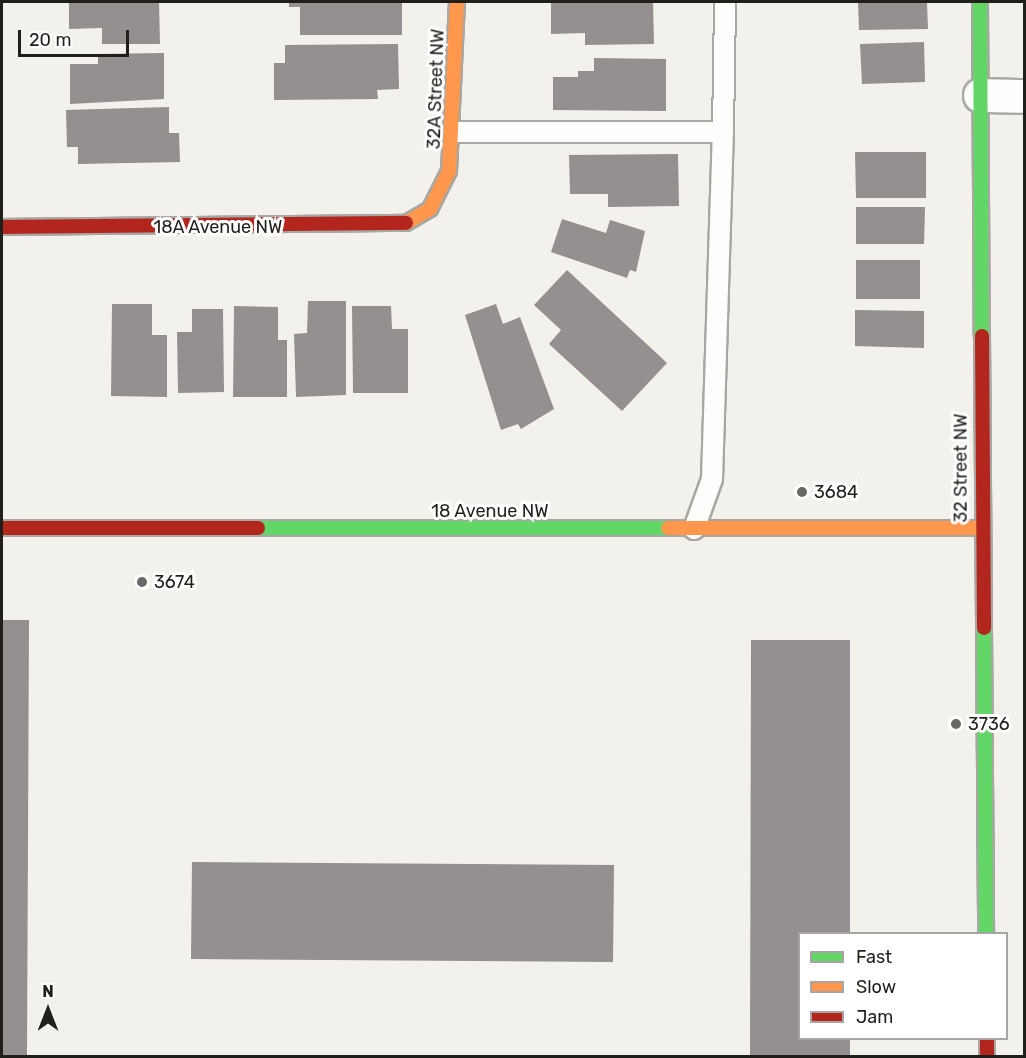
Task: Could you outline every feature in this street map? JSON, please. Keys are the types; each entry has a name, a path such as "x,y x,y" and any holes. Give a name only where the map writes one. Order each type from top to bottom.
{"street":[{"name":"32A Street NW","path":"430,208 450,171 454,132 457,2"},
{"name":"32 Street NW","path":"980,2 979,528 986,932"},
{"path":"980,95 1024,96"},
{"name":"18A Avenue NW","path":"2,226 384,228 406,223 430,208"},
{"name":"18 Avenue NW","path":"2,528 979,528"},
{"path":"987,1040 987,1056"}],"lane":[{"path":"694,529 712,479 725,2"},
{"path":"454,132 723,132"}],"building":[{"path":"69,2 159,2 160,44 102,44 102,28 69,29"},
{"path":"289,2 402,2 402,35 300,35 300,7 289,7"},
{"path":"653,2 654,44 585,45 585,33 551,34 551,3"},
{"path":"858,2 927,2 928,29 859,30"},
{"path":"924,42 925,82 862,84 860,44"},
{"path":"398,44 399,89 377,90 378,99 274,100 274,63 285,63 285,45"},
{"path":"164,53 164,99 70,104 70,64 98,64 98,54"},
{"path":"594,58 666,59 666,111 553,110 553,77 578,77 578,71 594,71"},
{"path":"169,107 169,133 179,133 180,162 78,164 78,147 67,147 66,110"},
{"path":"855,152 926,152 926,198 856,198"},
{"path":"678,154 679,206 608,207 608,194 570,194 569,155"},
{"path":"856,207 925,207 924,244 856,244"},
{"path":"562,219 606,233 610,220 645,231 636,272 630,270 627,278 551,252"},
{"path":"856,260 920,260 920,299 856,299"},
{"path":"567,270 667,363 622,411 549,344 561,330 534,305"},
{"path":"308,301 346,301 346,395 296,397 294,334 307,333"},
{"path":"112,304 152,304 152,335 167,335 167,397 111,396"},
{"path":"496,304 503,324 520,317 554,409 521,429 518,424 501,430 465,315"},
{"path":"234,306 278,307 278,340 287,340 287,397 233,397"},
{"path":"352,306 391,306 392,329 408,329 408,393 353,393"},
{"path":"192,309 223,309 224,392 178,393 177,332 192,332"},
{"path":"855,310 924,311 924,348 855,346"},
{"path":"2,620 29,620 27,1056 2,1056"},
{"path":"751,640 850,640 850,932 798,932 798,1040 850,1040 850,1056 750,1056"},
{"path":"192,862 614,865 613,962 191,959"}],"traffic: fast":[{"path":"980,2 982,336"},
{"path":"258,528 668,528"},
{"path":"984,628 986,932"}],"traffic: slow":[{"path":"406,223 430,209 449,171 457,2"},
{"path":"668,528 979,528"}],"traffic: jam":[{"path":"2,227 406,223"},
{"path":"982,336 984,628"},
{"path":"2,528 258,528"},
{"path":"987,1040 987,1056"}],"place":[{"name":"3684","path":"802,492"},
{"name":"3674","path":"142,582"},
{"name":"3736","path":"956,724"}]}
